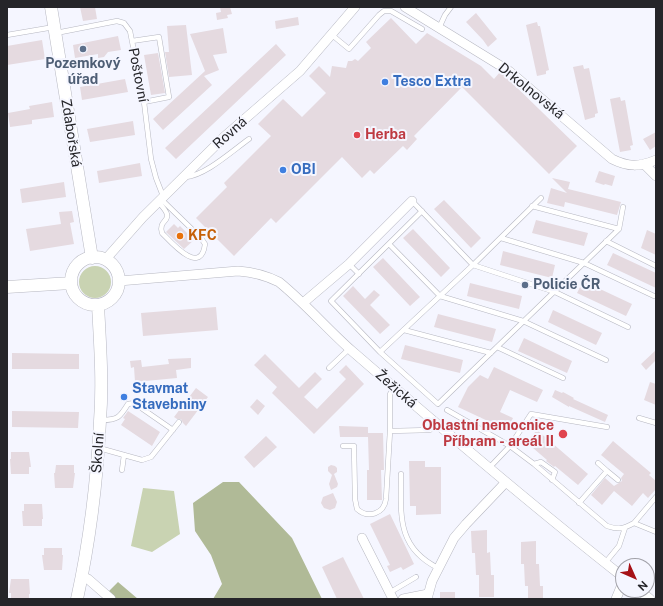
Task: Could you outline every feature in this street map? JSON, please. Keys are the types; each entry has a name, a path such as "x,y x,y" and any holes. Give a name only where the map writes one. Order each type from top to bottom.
{"street":[{"name":"Zdabořská","path":"51,7 92,258"},
{"name":"Rovná","path":"105,260 143,217 224,137 300,71 332,36 355,7"},
{"name":"Drkolnovská","path":"405,7 509,71 612,159 623,165 632,166 656,160"},
{"path":"644,164 656,176"},
{"path":"303,303 349,264 412,201"},
{"path":"92,258 105,260 113,266 116,271 119,281 118,286 114,295 107,302 98,305 87,304 78,298 72,289 71,283 73,273 84,261 92,258"},
{"name":"Žežická","path":"119,281 225,272 253,272 268,276 279,282 303,303 349,349 489,468 615,571"},
{"path":"7,287 71,283"},
{"name":"Školní","path":"77,599 92,518 101,420 101,358 98,305"},
{"path":"403,599 427,597 438,568 454,538 506,482"},
{"path":"362,538 391,596"},
{"path":"82,576 88,579 111,599"}],"lane":[{"path":"439,28 445,15 451,7"},
{"path":"332,36 350,49 384,11 391,11 422,29"},
{"name":"Poštovní","path":"7,35 117,21 124,24 130,31 144,102 151,159 161,199 168,214 162,225 162,233 184,255 197,257 202,254 205,244 201,238 161,199"},
{"path":"132,41 159,37 170,97 144,102"},
{"path":"183,177 193,176 209,167 249,139"},
{"path":"380,352 473,265 541,198"},
{"path":"412,201 473,265 555,292 628,327"},
{"path":"532,206 619,229"},
{"path":"422,211 331,301 380,352 438,404 619,229 623,207"},
{"path":"501,238 584,263 654,296"},
{"path":"606,241 656,266"},
{"path":"389,244 440,296 523,321 606,360"},
{"path":"349,264 359,274"},
{"path":"404,330 491,353"},
{"path":"497,347 563,378"},
{"path":"330,368 349,349"},
{"path":"343,446 354,446 356,505 361,513 371,515 380,511 386,503 390,432 390,394 394,387"},
{"path":"101,420 112,420 120,416 128,404 134,404 173,430"},
{"path":"447,410 510,446 534,464 607,526 614,529 624,528 634,523 656,497"},
{"path":"489,468 510,446 531,414 607,427"},
{"path":"639,418 656,423"},
{"path":"99,448 135,459 146,460 154,454 179,422"},
{"path":"390,432 430,430 437,424"},
{"path":"122,470 124,455"},
{"path":"598,463 618,480"},
{"path":"579,503 607,471"},
{"path":"400,474 401,516 407,540 418,554 428,563 438,568"},
{"path":"634,523 656,532"},
{"path":"605,563 619,546 624,528"},
{"path":"391,596 416,577"}],"green space":[{"path":"92,266 98,266 108,273 111,282 110,288 104,295 98,298 92,298 82,291 79,285 79,279 86,269"},
{"path":"223,482 239,482 292,538 322,599 213,599 222,584 211,555 195,531 193,503"},
{"path":"143,488 174,491 180,534 152,552 131,546"},
{"path":"118,582 138,599 114,599 107,593"}],"building":[{"path":"80,7 95,7 97,19 83,21"},
{"path":"220,7 230,7 232,14 227,15 228,18 217,20 216,13 221,12"},
{"path":"476,13 497,39 488,47 466,22"},
{"path":"298,17 299,25 276,29 275,21"},
{"path":"391,18 416,44 427,33 481,66 494,79 500,72 577,146 549,174 462,87 414,136 417,139 407,150 403,146 374,174 370,170 362,178 342,157 276,223 271,218 234,256 196,218 227,187 224,183 271,136 258,124 283,99 302,117 326,93 309,76 319,66 330,77 332,66 346,68 348,61 355,59 358,61 371,48 366,42"},
{"path":"537,22 538,26 540,26 549,70 546,71 546,74 537,76 526,25"},
{"path":"186,25 192,75 169,77 165,52 169,52 167,26"},
{"path":"223,28 227,53 213,55 219,70 204,76 212,85 163,130 153,119 205,71 190,34"},
{"path":"118,36 121,50 108,52 104,57 98,58 98,54 75,58 73,45"},
{"path":"42,40 45,59 7,65 7,46"},
{"path":"276,44 286,55 176,159 165,148"},
{"path":"158,53 165,93 151,95 144,55"},
{"path":"583,65 584,69 589,68 598,113 595,114 595,117 585,120 573,67"},
{"path":"125,79 128,92 82,100 80,87"},
{"path":"620,97 621,101 625,100 633,145 630,146 631,150 620,152 610,99"},
{"path":"52,102 54,117 32,120 32,124 10,127 8,113 30,109 29,106"},
{"path":"133,121 135,135 90,142 87,129"},
{"path":"656,132 656,146 650,150 643,139"},
{"path":"140,163 142,176 99,183 97,171"},
{"path":"599,171 615,176 612,186 595,182"},
{"path":"552,178 570,182 568,189 621,202 617,215 565,202 564,207 547,203 551,188 567,193"},
{"path":"64,182 66,197 22,203 20,189"},
{"path":"444,200 481,238 471,248 434,209"},
{"path":"72,211 74,222 70,223 74,244 30,251 26,229 61,224 59,212"},
{"path":"536,220 588,233 584,246 532,233"},
{"name":"KFC","path":"174,224 178,228 180,226 194,240 184,249 166,232"},
{"path":"413,229 450,268 441,277 403,238"},
{"path":"647,230 656,234 656,255 641,248"},
{"path":"503,251 555,265 552,278 500,265"},
{"path":"613,253 656,273 656,288 607,265"},
{"path":"383,258 420,297 410,306 373,267"},
{"path":"583,281 632,304 626,316 577,293"},
{"path":"470,283 522,296 519,309 467,296"},
{"path":"353,286 365,299 374,290 380,295 370,305 390,325 380,334 343,296"},
{"path":"216,307 218,330 143,336 141,313"},
{"path":"553,310 602,333 596,345 548,322"},
{"path":"438,314 496,329 492,342 434,327"},
{"path":"524,338 572,361 567,373 518,351"},
{"path":"405,345 463,360 460,373 401,359"},
{"path":"656,350 656,360 646,370 641,364"},
{"path":"12,353 79,354 79,369 12,369"},
{"path":"265,354 299,388 315,372 322,379 304,397 317,409 346,379 339,372 346,365 364,384 314,434 272,393 277,387 254,365"},
{"path":"191,358 191,368 176,370 177,378 135,382 134,367 131,368 130,361 141,360 142,367 169,364 168,359"},
{"path":"494,367 543,390 537,402 510,390 500,412 513,418 507,430 458,407 468,387 480,375 488,379"},
{"path":"650,382 656,384 656,405 644,400"},
{"path":"196,388 208,397 186,426 181,419 174,417"},
{"path":"555,390 562,393 563,392 574,398 573,399 608,415 605,422 569,407 552,397"},
{"path":"257,399 265,406 258,415 250,407"},
{"path":"12,411 79,412 78,428 12,427"},
{"path":"128,411 160,432 152,446 121,425 125,419 123,418"},
{"path":"339,426 368,427 368,433 383,433 384,470 381,470 382,500 367,500 367,470 369,470 368,437 340,437"},
{"path":"537,430 588,474 578,485 555,466 554,467 546,461 547,460 526,442"},
{"path":"266,436 277,447 254,468 244,457"},
{"path":"613,441 651,473 649,475 656,481 656,489 648,498 643,493 632,506 614,491 602,505 591,495 605,478 614,486 622,481 621,478 624,474 601,455"},
{"path":"11,452 29,452 31,467 29,467 29,474 11,474"},
{"path":"409,461 425,461 425,467 441,467 441,514 416,515 416,506 410,506"},
{"path":"56,465 74,465 75,473 73,488 55,488 54,473"},
{"path":"331,465 337,468 337,472 334,474 338,484 337,487 331,490 329,484 332,475 328,471 328,467"},
{"path":"333,493 337,502 335,508 330,510 324,508 321,503 323,497"},
{"path":"24,504 42,504 42,526 23,526 22,511 24,511"},
{"path":"390,514 414,564 403,570 401,567 390,572 387,566 390,565 370,524"},
{"path":"487,530 487,553 490,552 491,575 494,575 494,597 479,597 479,575 476,575 475,553 472,553 471,531"},
{"path":"536,541 536,564 539,564 540,586 543,586 543,599 528,599 528,586 525,586 524,564 521,564 521,542"},
{"path":"44,548 62,548 62,570 44,570 42,555 44,555"},
{"path":"343,557 364,599 337,599 322,567"},
{"path":"11,579 29,579 29,599 11,599 11,593 9,593"},
{"path":"440,592 455,592 455,599 440,599"}],"place":[{"name":"Pozemkový úřad","path":"83,49"},
{"name":"Tesco Extra","path":"385,82"},
{"name":"Herba","path":"357,135"},
{"name":"OBI","path":"283,170"},
{"name":"KFC","path":"180,236"},
{"name":"Policie ČR","path":"525,285"},
{"name":"Stavmat Stavebniny","path":"124,397"},
{"name":"Oblastní nemocnice Příbram - areál II","path":"563,434"}]}
